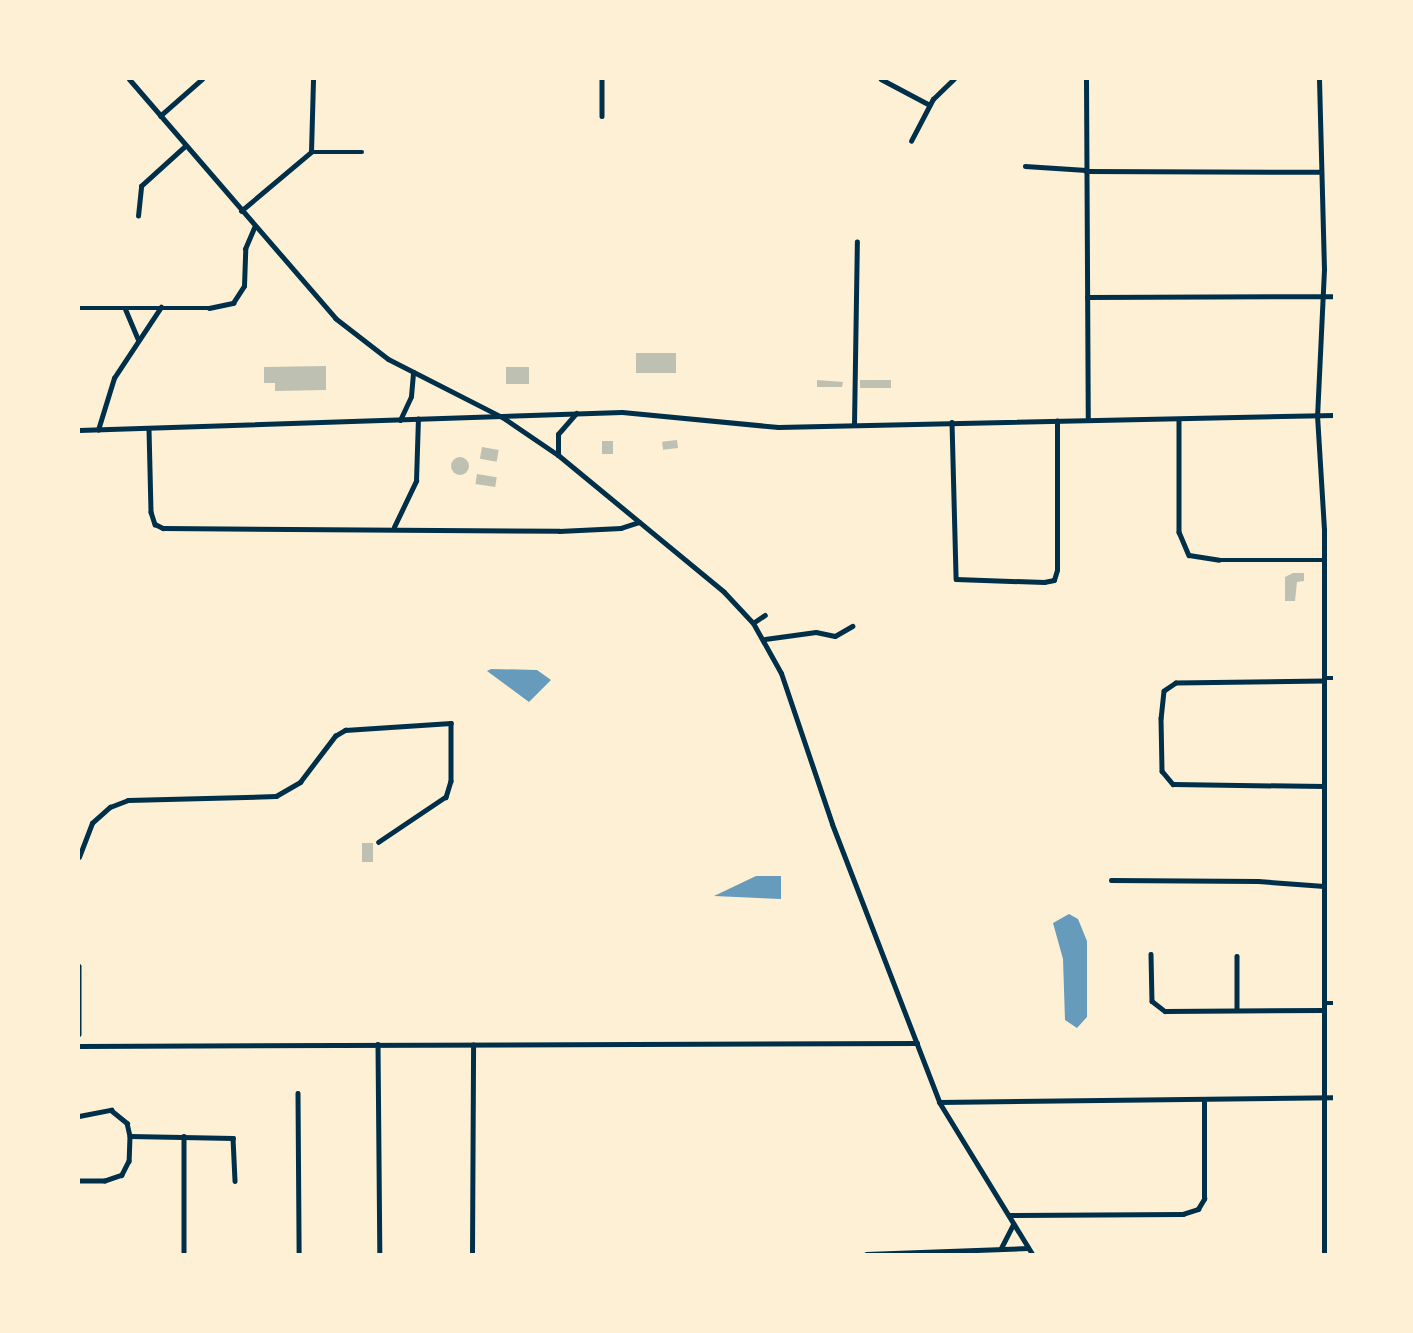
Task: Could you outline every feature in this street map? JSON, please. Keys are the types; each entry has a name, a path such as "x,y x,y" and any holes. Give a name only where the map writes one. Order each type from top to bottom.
{"main road":[{"path":"130,79 254,228 335,318 360,340 413,372 502,417 558,455 724,592 753,622 765,639 939,1102 1032,1254"},
{"path":"1086,79 1088,420"},
{"path":"1319,79 1322,296 1317,415 1324,560 1324,1254"},
{"path":"400,420 411,396 413,372"},
{"path":"558,455 558,433 576,413"},
{"path":"79,430 576,413 648,414 749,426 1334,415"},
{"path":"939,1102 1334,1097"},
{"path":"1001,1248 1012,1235 1013,1224"},
{"path":"866,1254 1028,1248"}],"street":[{"path":"159,116 202,79"},
{"path":"311,152 313,79"},
{"path":"602,79 602,116"},
{"path":"881,79 930,105"},
{"path":"911,141 930,105 954,79"},
{"path":"138,216 144,182 184,147"},
{"path":"240,212 311,152 362,152"},
{"path":"1025,166 1086,171 1319,172"},
{"path":"79,308 233,303 244,286 245,249 254,228"},
{"path":"855,425 857,243"},
{"path":"1087,297 1334,296"},
{"path":"98,430 114,378 161,307"},
{"path":"124,308 138,338"},
{"path":"394,527 416,481 418,419"},
{"path":"1179,419 1179,532 1189,555 1219,560 1324,560"},
{"path":"952,421 956,579 1054,580 1057,421"},
{"path":"149,429 151,512 158,527 394,527 559,531 621,528 639,522"},
{"path":"753,622 765,615"},
{"path":"765,639 816,632 835,636 852,626"},
{"path":"1324,786 1180,787 1169,782 1162,771 1162,698 1168,688 1187,682 1334,678"},
{"path":"79,857 92,823 110,807 128,800 276,796 300,782 335,736 345,730 451,723 451,781 446,797 379,842"},
{"path":"1111,880 1258,881 1324,886"},
{"path":"1151,954 1152,1001 1160,1009 1237,1010 1324,1006 1334,1003"},
{"path":"1237,956 1237,1010"},
{"path":"79,966 79,1034"},
{"path":"79,1046 917,1043"},
{"path":"378,1044 380,1254"},
{"path":"472,1045 472,1254"},
{"path":"298,1093 299,1254"},
{"path":"1008,1215 1183,1214 1198,1209 1204,1199 1204,1100"},
{"path":"79,1116 111,1110 127,1123 130,1136 129,1160 122,1175 105,1181 79,1181"},
{"path":"130,1136 229,1136 236,1140 235,1181"},
{"path":"184,1136 184,1254"}],"water":[{"path":"537,670 551,680 529,702 487,671"},
{"path":"756,876 781,876 781,899 714,896"},
{"path":"1069,914 1078,919 1087,941 1087,1017 1077,1028 1065,1020 1063,959 1053,923"}],"building":[{"path":"636,353 676,353 676,373 636,373"},
{"path":"326,366 326,390 275,391 275,383 264,383 264,367"},
{"path":"506,367 529,367 529,384 506,384"},
{"path":"817,380 843,382 842,387 817,387"},
{"path":"860,380 891,380 891,388 860,388"},
{"path":"677,440 678,448 663,450 662,442"},
{"path":"602,441 613,441 613,454 602,454"},
{"path":"482,447 499,450 497,462 480,459"},
{"path":"460,457 466,460 469,466 466,472 460,475 454,472 451,466 454,460"},
{"path":"477,474 497,477 495,487 475,484"},
{"path":"1293,573 1304,573 1304,581 1297,582 1295,601 1285,601 1285,577"},
{"path":"362,843 373,843 373,862 362,862"}]}
